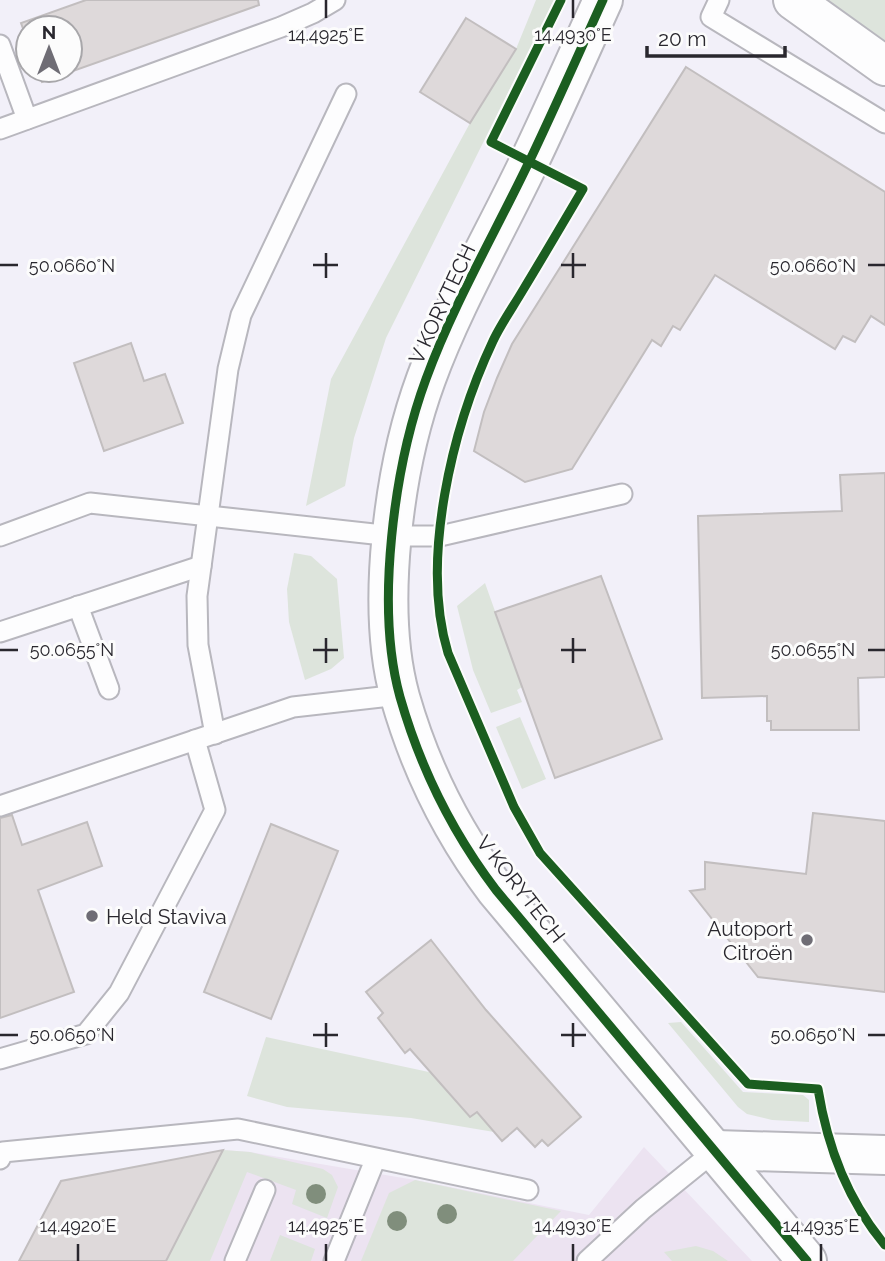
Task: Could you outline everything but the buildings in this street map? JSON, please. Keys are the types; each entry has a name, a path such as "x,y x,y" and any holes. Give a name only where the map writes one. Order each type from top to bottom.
{"street":[{"name":"V KORYTECH","path":"603,0 529,162 439,345 414,414 397,490 392,536 392,647 400,695 433,786 475,863 807,1261"},
{"path":"793,0 885,66"},
{"path":"716,1150 885,1155"}],"lane":[{"path":"0,130 281,27 335,0"},
{"path":"719,0 711,17 885,123"},
{"path":"0,45 27,119"},
{"path":"215,734 198,645 197,596 228,369 242,315 346,94"},
{"path":"0,536 90,502 392,536 440,536 622,494"},
{"path":"0,632 201,566"},
{"path":"78,606 109,689"},
{"path":"0,806 293,707 400,695"},
{"path":"0,1059 86,1034 119,993 215,810 195,740"},
{"path":"0,1159 3,1152 237,1129 528,1191"},
{"path":"587,1261 643,1209 716,1150"},
{"path":"334,1261 375,1160"},
{"path":"235,1261 265,1190"}],"path":[{"path":"565,180 583,189"}],"shaded area":[{"path":"536,0 554,0 386,338 354,438 345,486 306,506 331,379 470,123 516,49"},
{"path":"828,0 885,0 885,43"},
{"path":"294,553 311,556 337,579 344,658 331,669 305,680 289,622 287,589"},
{"path":"485,583 522,687 517,690 522,702 491,713 473,670 457,606"},
{"path":"520,717 546,779 522,789 496,727"},
{"path":"681,1022 743,1092 803,1095 809,1100 809,1122 772,1120 747,1114 738,1107 668,1023"},
{"path":"266,1037 452,1077 442,1085 470,1117 480,1109 488,1117 490,1128 494,1132 411,1118 287,1107 247,1096"},
{"path":"644,1147 752,1261 166,1261 223,1150 250,1152 415,1180 589,1215"},
{"path":"223,1150 250,1152 323,1169 332,1175 338,1187 327,1218 292,1204 296,1190 247,1172 210,1261 166,1261"},
{"path":"415,1180 561,1211 513,1261 361,1261 389,1193"},
{"path":"280,1235 315,1249 311,1261 270,1261"},
{"path":"696,1246 713,1251 728,1261 672,1261 664,1252"}],"cycle path":[{"path":"561,0 491,142 583,189 496,335 478,376 453,453 439,536 437,577 440,616 448,653 514,807 540,853 748,1084 818,1089 827,1131 841,1172 860,1210 885,1245"},
{"path":"603,0 528,164 474,270 426,379 405,453 397,494 389,580 393,661 400,697 417,749 439,798 480,868 807,1261"}],"place":[{"name":"Held Staviva","path":"92,916"},
{"name":"Autoport Citroën","path":"807,940"}]}
